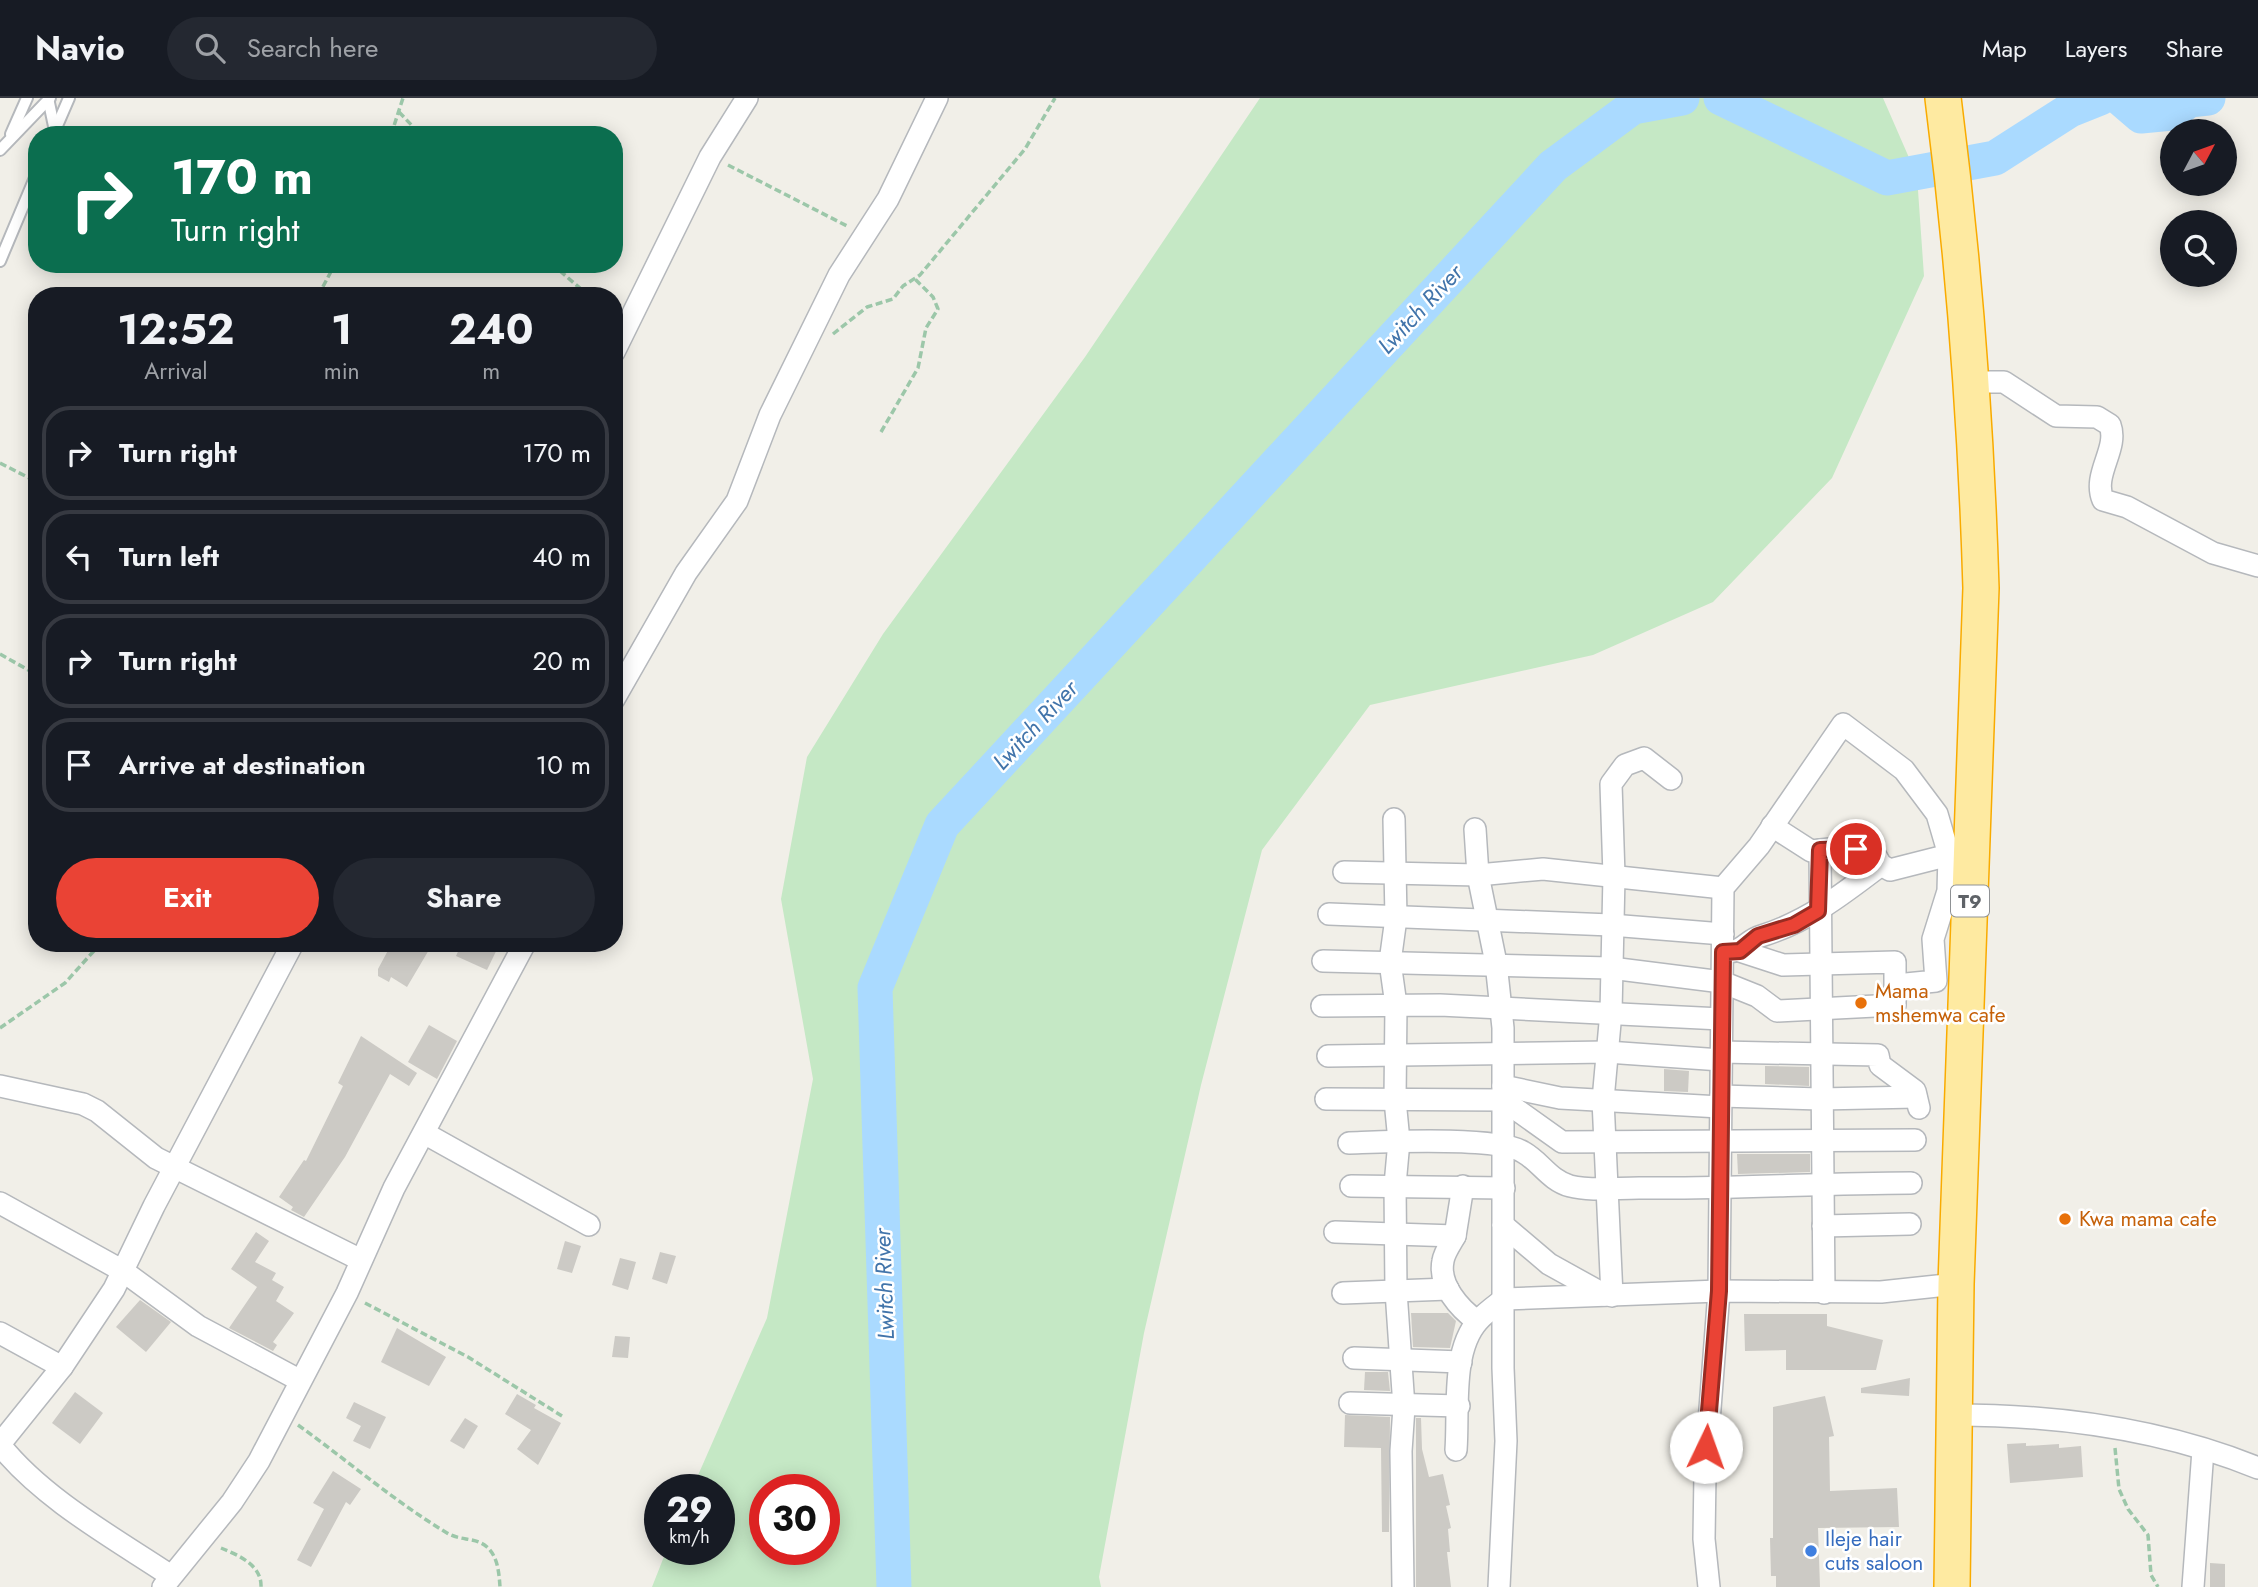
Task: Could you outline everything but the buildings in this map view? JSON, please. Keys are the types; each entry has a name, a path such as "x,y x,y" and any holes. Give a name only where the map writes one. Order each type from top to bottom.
{"highway":[{"name":"T9","path":"1944,107 1959,216 1972,382 1981,588 1960,857 1952,1587"}],"street":[{"path":"623,334 710,157 747,98"},
{"path":"623,683 673,594 737,501 770,415 804,351 839,275 888,199 937,98"},
{"path":"1972,382 2004,382 2056,416 2096,417 2110,425 2114,435 2098,489 2103,500 2127,507 2213,553 2258,566"},
{"path":"1709,1587 1704,1539 1705,1474 1719,1291 1721,1018 1722,982 1728,946 1723,888 1772,826 1843,724 1904,770 1937,814 1960,857 1933,939 1936,981 1896,985"},
{"path":"1609,1296 1609,1187 1603,1100 1611,1012 1614,876 1611,784 1625,765 1644,758 1671,779"},
{"path":"1394,820 1396,918 1390,962 1396,1005 1395,1100 1399,1141 1395,1185 1396,1291 1403,1359 1404,1407 1401,1451 1403,1587"},
{"path":"1772,826 1811,852 1839,848 1873,851 1881,864 1890,870 1960,857"},
{"path":"1475,829 1478,874 1502,1008 1506,1441 1499,1587"},
{"path":"1820,850 1818,911 1824,1293"},
{"path":"1728,946 1794,925 1818,911 1881,864"},
{"path":"1344,872 1478,874 1543,869 1723,888"},
{"path":"1323,961 1496,963 1611,968 1722,982 1758,996 1777,1011 1895,1004 1895,962 1819,966 1770,963 1728,946 1611,925 1329,914"},
{"path":"288,952 114,1289 62,1367 0,1445 27,1476 167,1581 203,1540 258,1461 347,1293 394,1188 520,952"},
{"path":"1322,1006 1502,1008 1721,1018"},
{"path":"1326,1099 1395,1100 1503,1093 1603,1100 1721,1102 1820,1099 1918,1102 1915,1091 1880,1065 1878,1055 1822,1052 1721,1056 1607,1052 1328,1056"},
{"path":"0,1086 83,1104 97,1111 144,1150 361,1260"},
{"path":"1503,1093 1562,1142 1915,1140"},
{"path":"424,1133 589,1225"},
{"path":"1349,1143 1399,1141 1503,1146 1524,1152 1545,1173 1571,1186 1720,1189 1823,1183 1911,1183"},
{"path":"1350,1186 1504,1188"},
{"path":"1463,1186 1455,1236 1442,1262 1448,1289 1462,1311 1477,1321"},
{"path":"0,1203 123,1270 198,1326 299,1380"},
{"path":"1823,1226 1910,1224"},
{"path":"1503,1225 1549,1264 1609,1296"},
{"path":"1335,1231 1455,1236"},
{"path":"1456,1450 1458,1381 1464,1342 1477,1321 1504,1299 1719,1291 1824,1293 1956,1284"},
{"path":"1343,1293 1448,1289"},
{"path":"0,1333 62,1367"},
{"path":"1353,1358 1461,1362"},
{"path":"1350,1403 1404,1407 1459,1406"},
{"path":"1955,1415 2023,1415 2113,1428 2203,1450 2258,1468"},
{"path":"2193,1587 2203,1450"}],"lane":[{"path":"9,139 27,98"},
{"path":"57,126 69,98"},
{"path":"0,150 49,99"},
{"path":"49,99 53,126"},
{"path":"0,261 28,194"}],"path":[{"path":"394,126 403,98"},
{"path":"804,351 829,337 867,307 893,299 903,286 915,279 1018,158 1041,127 1055,98"},
{"path":"399,112 412,126"},
{"path":"710,157 866,236"},
{"path":"562,273 579,287"},
{"path":"881,432 918,368 926,328 937,309 933,297 915,279"},
{"path":"0,463 28,477"},
{"path":"0,654 28,670"},
{"path":"0,1028 65,983 93,952"},
{"path":"347,1293 468,1357 562,1416"},
{"path":"282,1413 396,1501 449,1535 480,1542 489,1548 498,1569 500,1587"},
{"path":"2113,1428 2119,1489 2128,1509 2148,1535 2151,1575 2158,1587"},
{"path":"203,1540 253,1566 259,1573 261,1587"}],"green space":[{"path":"1260,98 1883,98 1917,176 1924,276 1832,478 1713,602 1593,655 1370,705 1262,850 1201,1085 1144,1333 1099,1577 1101,1587 652,1587 661,1565 735,1565 735,1474 699,1474 767,1318 813,1079 781,899 807,757 883,634 1085,357"}],"waterway":[{"name":"Lwitch River","path":"894,1587 875,988 942,825 1553,166 1633,107 1682,98"},
{"name":"Lwitch River","path":"1721,98 1887,178 1995,158 2070,110 2100,98"},
{"name":"Lwitch River","path":"2120,98 2141,116 2172,113 2189,100 2208,98"}],"place":[{"name":"Mama mshemwa cafe","path":"1861,1003"},
{"name":"Kwa mama cafe","path":"2065,1219"},
{"name":"Ileje hair cuts saloon","path":"1811,1551"}],"route":[{"path":"1706,1447 1719,1291 1723,952 1740,951 1758,936 1773,934 1818,911 1820,850 1856,849"}]}
